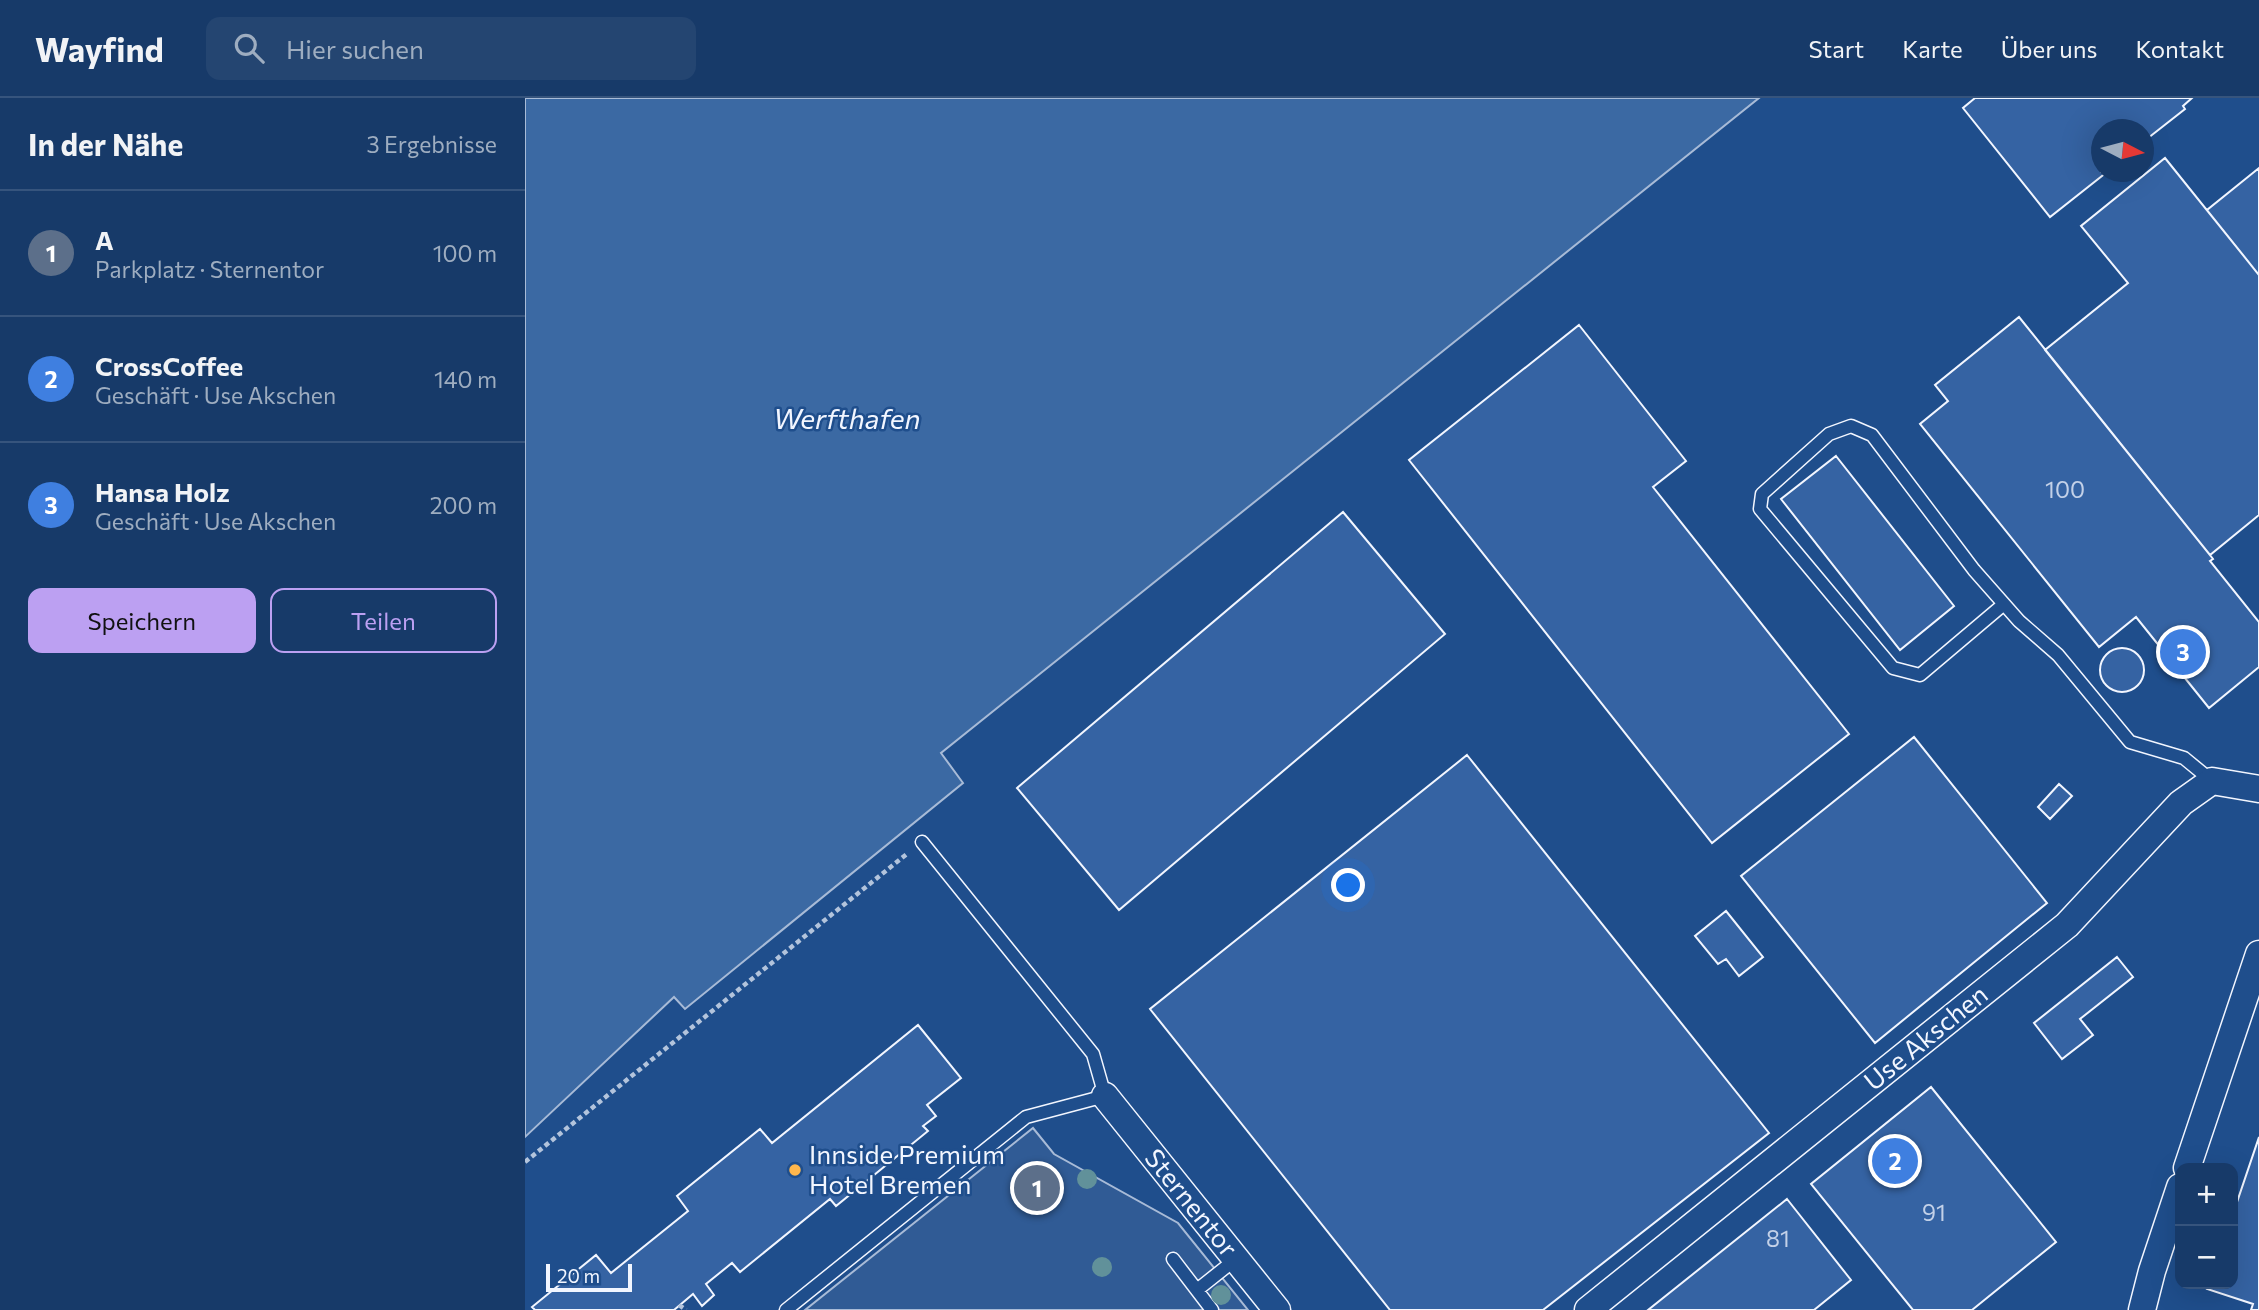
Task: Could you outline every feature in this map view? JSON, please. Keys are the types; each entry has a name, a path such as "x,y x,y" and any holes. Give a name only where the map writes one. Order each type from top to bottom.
{"street":[{"path":"2213,781 2259,789"},
{"name":"Use Akschen","path":"1591,1309 2067,925 2181,803 2213,781"},
{"path":"2189,1163 2259,954"},
{"name":"Sternentor","path":"1105,1096 1277,1310"},
{"path":"2142,1310 2175,1202"}],"lane":[{"path":"2004,604 1920,675 1893,668 1760,509 1762,494 1829,434 1851,426 1871,435 1974,570 2004,604 2019,621 2058,655 2130,742 2184,758 2213,781"},
{"path":"786,1310 1026,1117 1105,1096 1093,1054 922,842"},
{"path":"1173,1259 1212,1310"},
{"path":"1197,1290 1236,1259"}],"path":[{"path":"525,1162 922,842"},
{"path":"680,1305 686,1310"}],"shaded area":[{"path":"1033,1128 1054,1154 1178,1223 1248,1310 805,1310"}],"water":[{"name":"Werfthafen","path":"525,98 1759,98 941,753 963,783 685,1009 674,997 525,1137"}],"building":[{"path":"1975,98 2192,98 2183,106 2185,109 2154,133 2154,119 2091,119 2091,182 2094,182 2050,217 1963,108"},
{"path":"2165,158 2259,275 2259,515 2210,555 2045,350 2128,283 2081,226 2135,182 2154,182 2154,167"},
{"path":"2259,168 2259,275 2207,210"},
{"path":"2019,317 2210,555 2213,559 2210,561 2259,622 2259,667 2209,708 2136,617 2099,647 1920,424 1948,401 1935,385"},
{"path":"1579,325 1686,461 1653,487 1849,734 1712,843 1409,460"},
{"path":"1836,456 1954,606 1900,650 1781,499"},
{"path":"1343,512 1445,634 1119,910 1017,788"},
{"path":"2122,648 2137,655 2144,670 2137,685 2122,692 2107,685 2100,670 2107,655"},
{"path":"1914,737 2047,903 1875,1043 1741,876"},
{"path":"1467,755 1769,1133 1543,1310 1390,1310 1150,1009"},
{"path":"2059,784 2072,796 2050,819 2038,807"},
{"path":"1726,911 1763,957 1739,976 1726,959 1718,964 1695,936"},
{"path":"2117,957 2133,977 2080,1019 2093,1035 2062,1059 2034,1023"},
{"name":"Innside Premium Hotel Bremen","path":"918,1025 961,1078 927,1105 936,1116 923,1126 928,1131 836,1206 830,1199 740,1272 732,1263 706,1284 714,1295 702,1306 693,1294 674,1310 535,1310 532,1307 596,1255 611,1273 688,1211 677,1196 760,1129 772,1143"},
{"path":"1931,1087 2056,1242 1972,1310 1913,1310 1811,1184"},
{"path":"2259,1137 2259,1310 2251,1310 2253,1304 2207,1289 2238,1289 2238,1199"},
{"path":"1787,1199 1851,1280 1814,1310 1648,1310"}],"place":[{"name":"Hansa Holz","path":"2183,652"},
{"name":"CrossCoffee","path":"1895,1161"},
{"name":"Innside Premium Hotel Bremen","path":"795,1170"},
{"name":"A","path":"1037,1188"}]}
